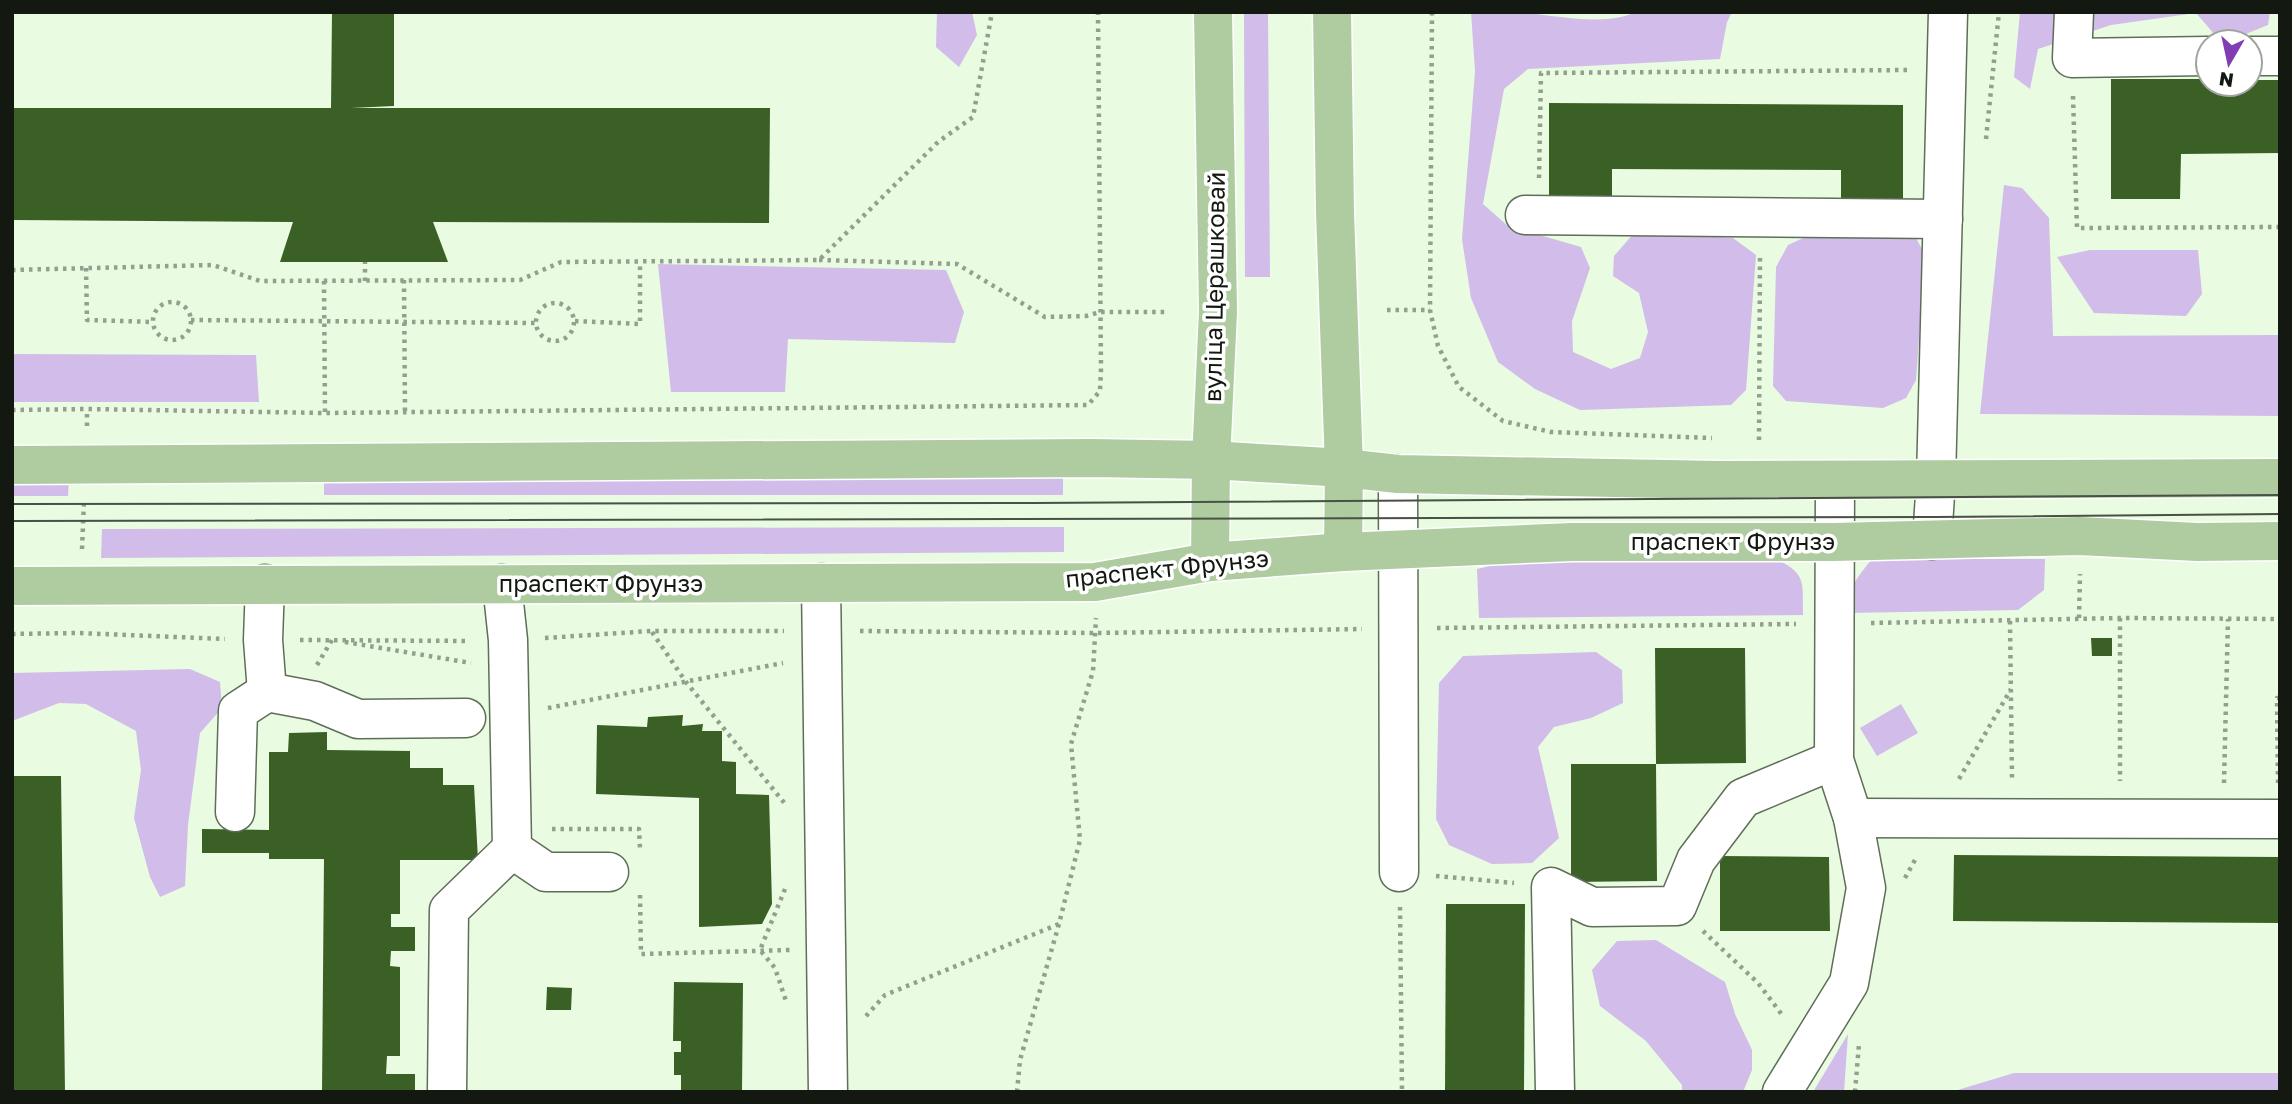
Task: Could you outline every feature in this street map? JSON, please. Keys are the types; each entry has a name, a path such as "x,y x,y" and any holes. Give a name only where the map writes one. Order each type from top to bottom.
{"main road":[{"name":"вуліца Церашковай","path":"1210,562 1211,460 1218,312 1213,12"},
{"path":"1332,12 1335,212 1344,468 1343,552"},
{"path":"12,464 1211,460 1398,474 1835,481 2280,478"},
{"name":"праспект Фрунзэ","path":"12,586 1095,582 1210,562 1343,552 1572,542 1834,542 2080,536 2197,542 2280,541"}],"lane":[{"path":"1932,540 1936,480 1948,12"},
{"path":"2074,12 2072,58 2194,56"},
{"path":"1532,200 1760,216 1942,219"},
{"path":"1398,474 1399,872"},
{"path":"1782,1092 1849,983 1867,888 1853,818 1834,760 1835,481"},
{"path":"821,583 828,1092"},
{"path":"265,584 263,640 267,692"},
{"path":"502,584 525,839 546,872 630,871"},
{"path":"235,812 238,711 267,692 315,701 358,719 466,718"},
{"path":"1555,1092 1551,887 1592,907 1677,906 1696,860 1743,798 1834,760"},
{"path":"1853,818 2279,819"},
{"path":"447,1092 449,910 525,839"}],"path":[{"path":"819,260 938,142 973,117 992,12"},
{"path":"12,410 325,413 1088,405 1100,391 1101,369 1098,12"},
{"path":"1432,12 1430,310 1438,346 1459,387 1503,421 1551,432 1718,438"},
{"path":"2072,58 2077,228 2280,227"},
{"path":"1532,200 1541,73 1946,70"},
{"path":"1746,439 1759,440 1760,216"},
{"path":"12,270 213,265 260,281 365,281 520,280 561,262 819,260 957,264 1045,317 1086,316 1100,312 1169,312"},
{"path":"365,262 365,281"},
{"path":"575,321 640,324 640,263"},
{"path":"86,268 87,320 153,322"},
{"path":"324,280 325,413"},
{"path":"404,280 405,412"},
{"path":"172,302 185,307 191,320 186,334 173,340 159,335 153,322 158,308 172,302"},
{"path":"551,303 565,305 575,321 569,335 556,341 542,336 536,323 539,312 551,303"},
{"path":"1387,310 1430,310"},
{"path":"191,320 536,323"},
{"path":"1088,405 1090,417"},
{"path":"79,633 87,409"},
{"path":"2080,563 2080,618"},
{"path":"12,634 79,633 263,640 508,640 651,631 1096,633 2080,618 2280,619"},
{"path":"2120,618 2120,819"},
{"path":"2223,819 2228,619"},
{"path":"2010,621 2012,819"},
{"path":"651,631 686,682 790,810"},
{"path":"772,631 780,638"},
{"path":"1017,1092 1020,1060 1080,840 1072,744 1093,671 1096,633"},
{"path":"540,709 792,661"},
{"path":"2279,819 2277,698 2280,698"},
{"path":"525,839 639,829 630,871 641,954 793,950"},
{"path":"1402,1092 1399,872 1551,887"},
{"path":"760,950 789,879"},
{"path":"1677,906 1758,983 1808,1049"},
{"path":"827,1029 861,1021 885,995 1059,924"},
{"path":"760,950 775,968 788,1007"}],"shaded area":[{"path":"937,12 972,12 977,35 959,67 936,47"},
{"path":"1244,12 1268,12 1270,277 1245,277"},
{"path":"1471,12 1520,12 1610,19 1635,12 1732,12 1727,22 1720,59 1528,69 1504,89 1483,204 1508,226 1581,247 1590,268 1572,321 1573,352 1611,369 1640,358 1648,332 1639,293 1613,276 1614,256 1635,232 1733,238 1756,255 1746,390 1731,405 1580,410 1535,389 1498,362 1471,298 1462,239 1475,71"},
{"path":"2020,12 2270,12 2268,25 2261,28 2209,28 2196,13 2111,25 2038,49 2030,89 2014,77"},
{"path":"2004,185 2022,188 2049,218 2053,336 2280,335 2280,416 1980,414"},
{"path":"1816,232 1916,238 1925,255 1916,380 1906,398 1883,408 1786,401 1773,386 1776,267 1788,245"},
{"path":"2090,250 2198,250 2202,294 2186,316 2094,313 2057,257"},
{"path":"658,264 946,270 964,312 955,343 788,339 785,392 671,392"},
{"path":"12,354 256,355 259,402 12,402"},
{"path":"12,477 69,477 68,496 12,496"},
{"path":"1063,477 1063,495 324,495 324,479"},
{"path":"1064,527 1064,552 101,558 102,529"},
{"path":"1872,559 2045,559 2044,590 2018,610 1848,613 1854,584"},
{"path":"1778,560 1799,576 1803,588 1803,615 1479,618 1477,569 1507,562"},
{"path":"1596,652 1622,670 1623,703 1591,718 1554,727 1538,747 1559,838 1532,863 1492,864 1449,845 1436,819 1439,683 1463,656"},
{"path":"190,669 220,682 222,708 200,733 188,825 185,886 160,897 150,877 134,818 141,770 136,731 86,704 59,703 12,721 12,673"},
{"path":"1901,704 1918,733 1877,756 1860,728"},
{"path":"1656,940 1725,982 1735,1014 1752,1050 1752,1070 1743,1092 1682,1092 1682,1085 1646,1041 1600,1006 1592,970 1617,941"},
{"path":"1848,1034 1844,1092 1813,1092"},
{"path":"2014,1073 2280,1073 2280,1092 1951,1092"}],"building":[{"path":"332,12 394,12 394,106 351,108 770,108 769,223 433,222 448,262 280,262 293,222 12,220 12,108 331,108"},
{"path":"2111,79 2194,79 2194,98 2264,98 2264,80 2280,80 2280,153 2181,154 2180,199 2111,199"},
{"path":"1549,103 1903,105 1903,205 1841,205 1841,170 1612,169 1612,205 1549,205"},
{"path":"2091,638 2112,638 2112,656 2092,656"},
{"path":"1655,648 1745,648 1746,763 1656,764"},
{"path":"683,715 682,726 703,724 702,731 722,731 722,761 736,762 736,794 769,795 772,904 762,924 699,927 699,798 596,794 597,725 647,727 648,717"},
{"path":"327,732 327,750 410,751 410,768 443,768 443,785 474,785 478,860 400,860 400,914 391,914 391,927 415,927 415,951 391,951 390,966 400,967 400,1056 387,1056 386,1074 415,1074 415,1092 322,1092 324,859 269,859 269,853 202,853 202,829 269,830 269,752 288,752 289,733"},
{"path":"1571,764 1656,764 1657,881 1571,882"},
{"path":"12,776 61,776 65,1092 12,1092"},
{"path":"1954,855 2280,857 2280,923 1953,921"},
{"path":"1720,856 1829,857 1830,931 1720,931"},
{"path":"1446,904 1525,904 1524,1092 1445,1092"},
{"path":"674,982 743,983 742,1092 681,1092 681,1075 674,1075 674,1052 681,1052 681,1041 673,1041"},
{"path":"547,987 572,988 571,1010 546,1010"}],"tram line":[{"path":"12,504 1034,503 2280,495"},
{"path":"12,521 2280,514"}]}
